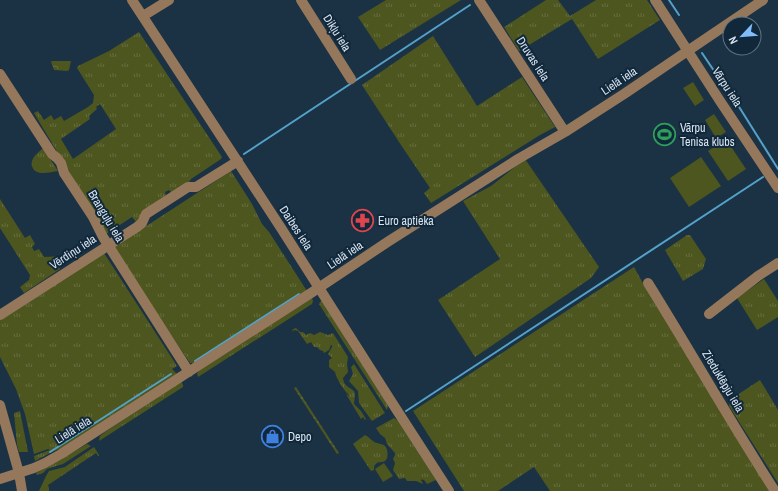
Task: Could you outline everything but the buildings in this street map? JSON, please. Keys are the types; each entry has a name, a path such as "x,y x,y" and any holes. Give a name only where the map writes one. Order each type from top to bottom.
{"street":[{"name":"Daibes iela","path":"132,0 238,161 449,491"},
{"path":"143,16 169,0"},
{"name":"Dikļu iela","path":"301,0 351,79"},
{"name":"Druvas iela","path":"479,0 565,132"},
{"name":"Vārpu iela","path":"655,0 720,101 777,185"},
{"name":"Lielā iela","path":"0,479 45,463 61,454 319,288 429,215 624,94 764,0"},
{"name":"Branguļu iela","path":"0,74 52,154 58,158 64,173 93,217 100,232 189,372"},
{"name":"Vērdiņu iela","path":"0,315 142,223 146,214 188,187 196,187 238,161"},
{"path":"709,314 758,276 778,263"},
{"name":"Zieduklēpju iela","path":"648,283 775,491"},
{"path":"0,405 19,473 22,491"}],"green space":[{"path":"386,0 461,0 380,50 358,17"},
{"path":"546,0 558,0 570,16 596,0 647,0 660,20 598,59 572,19 519,51 504,27"},
{"path":"139,32 222,157 172,193 169,190 165,192 166,196 137,223 132,217 106,234 34,113 38,111 44,120 51,115 54,120 61,116 64,121 93,103 94,95 77,68 78,66 109,51","holes":["100,104 116,129 73,159 61,139 90,119 89,116"]},
{"path":"433,36 477,106 522,77 555,127 431,203 424,193 430,188 362,85"},
{"path":"52,61 71,61 69,70 54,70"},
{"path":"693,82 704,100 695,106 683,88"},
{"path":"714,114 726,132 716,138 705,120"},
{"path":"726,139 746,169 728,181 708,151"},
{"path":"43,148 58,171 39,173 36,172 32,166 33,159"},
{"path":"701,157 721,186 689,207 670,178"},
{"path":"525,159 599,267 591,278 475,357 438,300 500,259 463,201 491,186"},
{"path":"231,171 252,204 262,224 269,232 307,291 194,363 190,363 114,250 114,245 117,245"},
{"path":"0,199 25,238 30,235 35,244 32,247 34,251 39,249 44,257 66,256 68,258 58,265 60,269 24,293 20,287 29,280 30,275 0,228"},
{"path":"687,235 690,235 706,259 703,269 683,281 665,250"},
{"path":"104,253 177,366 172,369 177,374 69,445 35,461 34,456 50,450 48,449 34,454 25,414 16,389 0,357 0,320"},
{"path":"634,267 770,491 550,491 534,467 498,491 464,491 413,411"},
{"path":"764,279 778,301 778,317 757,330 737,298"},
{"path":"312,298 312,304 198,377 197,373 200,370"},
{"path":"322,300 386,402 388,406 387,410 319,304"},
{"path":"296,328 306,335 310,333 314,335 320,332 328,335 333,333 348,357 348,372 343,378 344,382 353,390 355,394 354,404 361,411 366,419 365,420 363,417 361,419 335,372 329,367 329,360 332,358 328,354 332,345 329,350 324,353 317,347 314,347 311,342 307,344 298,331 294,330 292,332 293,329"},
{"path":"354,364 385,413 372,421 359,403 358,391 349,381 353,374 351,367"},
{"path":"760,380 778,410 778,483 729,406 731,399"},
{"path":"181,381 183,387 99,441 100,436 105,432"},
{"path":"296,387 339,453 337,454 294,388"},
{"path":"20,411 28,452 19,452 17,445 14,413"},
{"path":"394,418 398,421 436,480 427,484 422,479 423,484 416,481 407,481 405,478 399,479 393,470 395,463 393,459 395,453 376,428"},
{"path":"365,435 374,442 384,445 388,456 384,462 377,463 374,466 374,470 371,471 353,444"},
{"path":"87,444 91,446 63,464 47,469 43,473 37,475 36,473"},
{"path":"94,447 99,456 96,453 48,485 49,491 39,491 49,471 65,467"},
{"path":"384,463 393,476 383,482 375,469"}],"waterway":[{"path":"669,0 679,15"},
{"path":"244,154 470,5"},
{"path":"702,53 725,87"},
{"path":"736,102 778,169"},
{"path":"406,411 763,177"},
{"path":"195,361 299,294"},
{"path":"50,452 171,374"}],"place":[{"name":"Vārpu Tenisa klubs","path":"664,135"},
{"name":"Euro aptieka","path":"362,221"},
{"name":"Depo","path":"272,437"}]}
